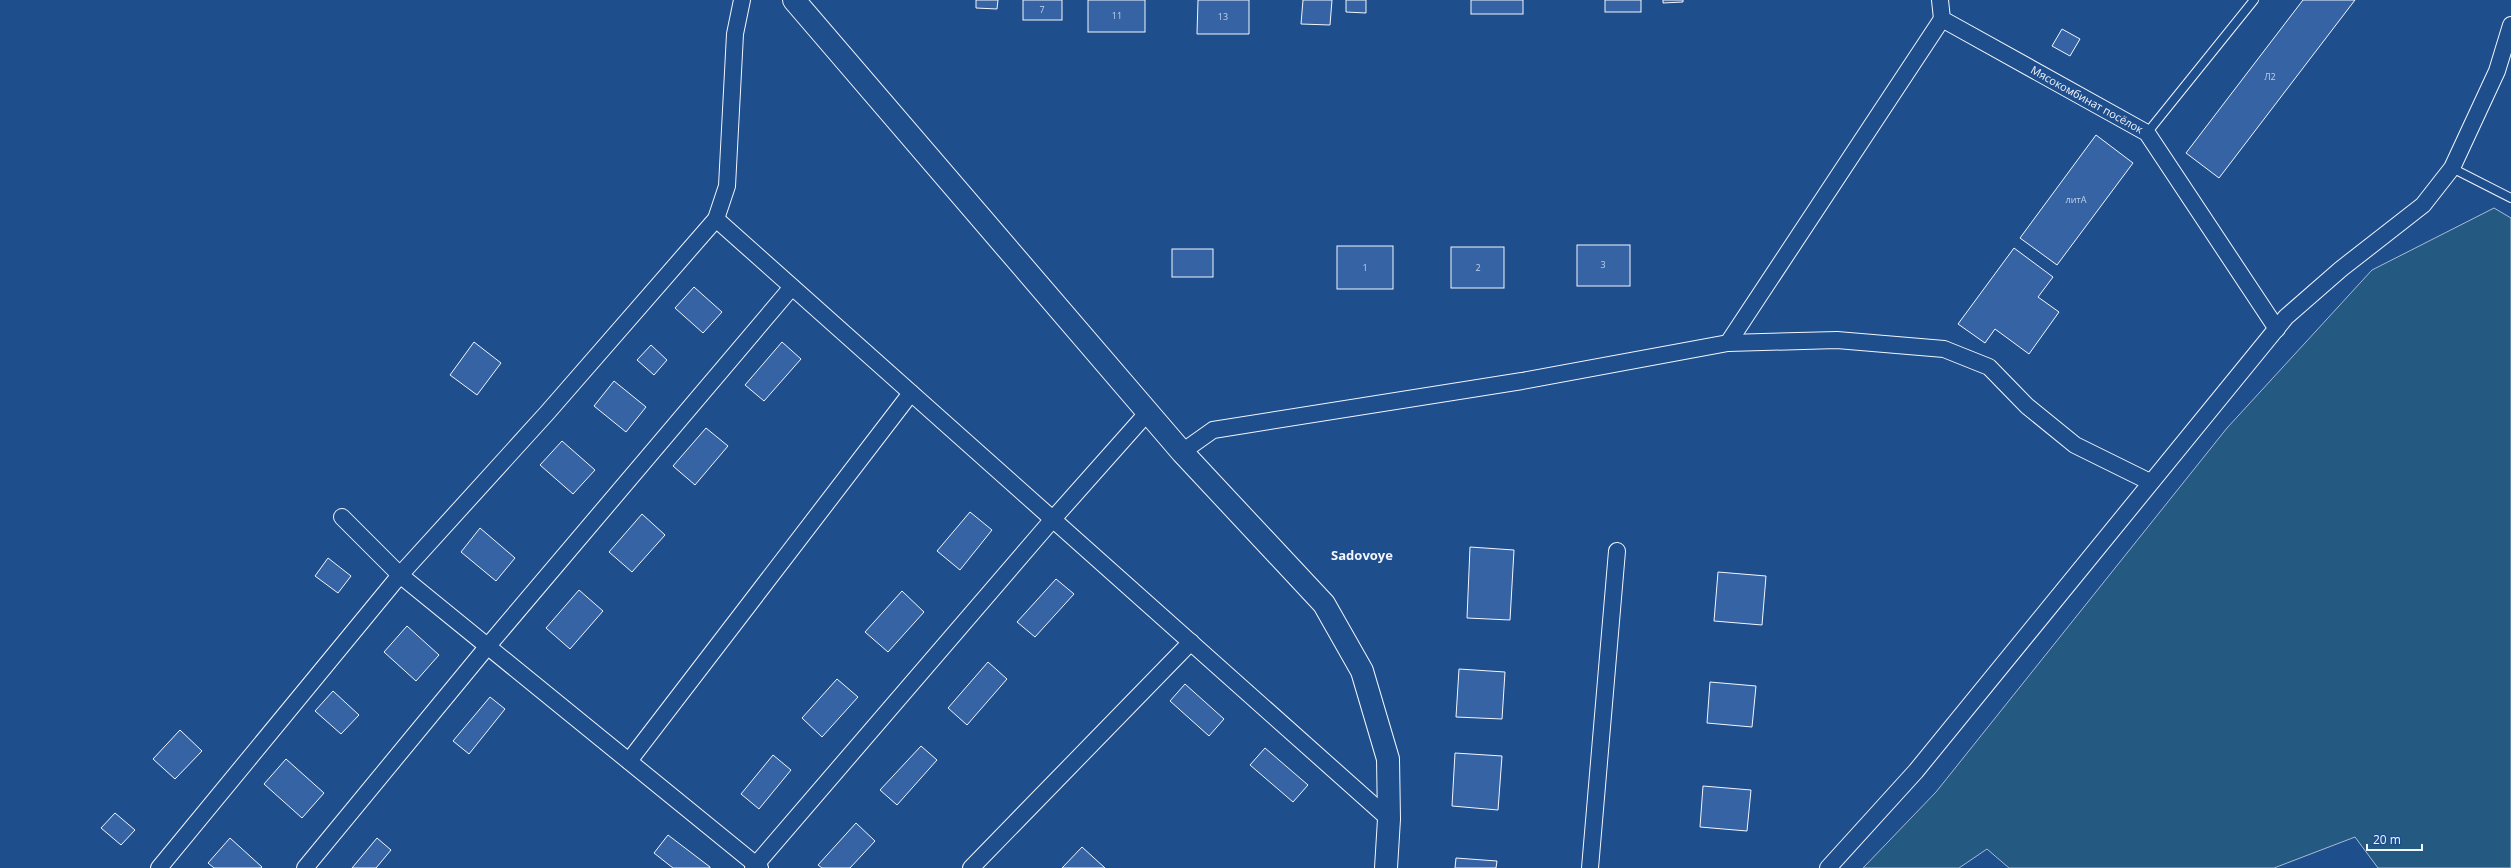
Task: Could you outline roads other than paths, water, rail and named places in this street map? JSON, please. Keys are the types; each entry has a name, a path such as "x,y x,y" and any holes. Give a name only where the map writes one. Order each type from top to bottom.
{"street":[{"path":"158,868 400,575 547,413 716,219 727,186 736,34 742,0"},
{"path":"794,0 1182,452 1324,604 1362,671 1388,759 1389,819 1386,868"},
{"path":"1728,343 1942,19 1940,0"},
{"name":"Мясокомбинат посёлок","path":"1942,19 2147,133 2277,329"},
{"path":"1828,868 1916,771 2286,317 2341,269 2423,205 2452,168 2497,71 2511,25"},
{"path":"716,219 1389,819"},
{"path":"305,868 487,646 792,287"},
{"path":"1182,452 1213,430 1522,381 1728,343 1837,340 1944,349 1989,367 2027,406 2075,445 2150,482"},
{"path":"629,761 911,393"},
{"path":"342,517 400,575 629,761 756,867 1052,519 1148,412"},
{"path":"1590,868 1617,551"},
{"path":"971,868 1190,642"}],"lane":[{"path":"2147,133 2254,0"},
{"path":"2452,168 2511,198"}],"district":[{"name":"Sadovoye","path":"1362,555"}]}
